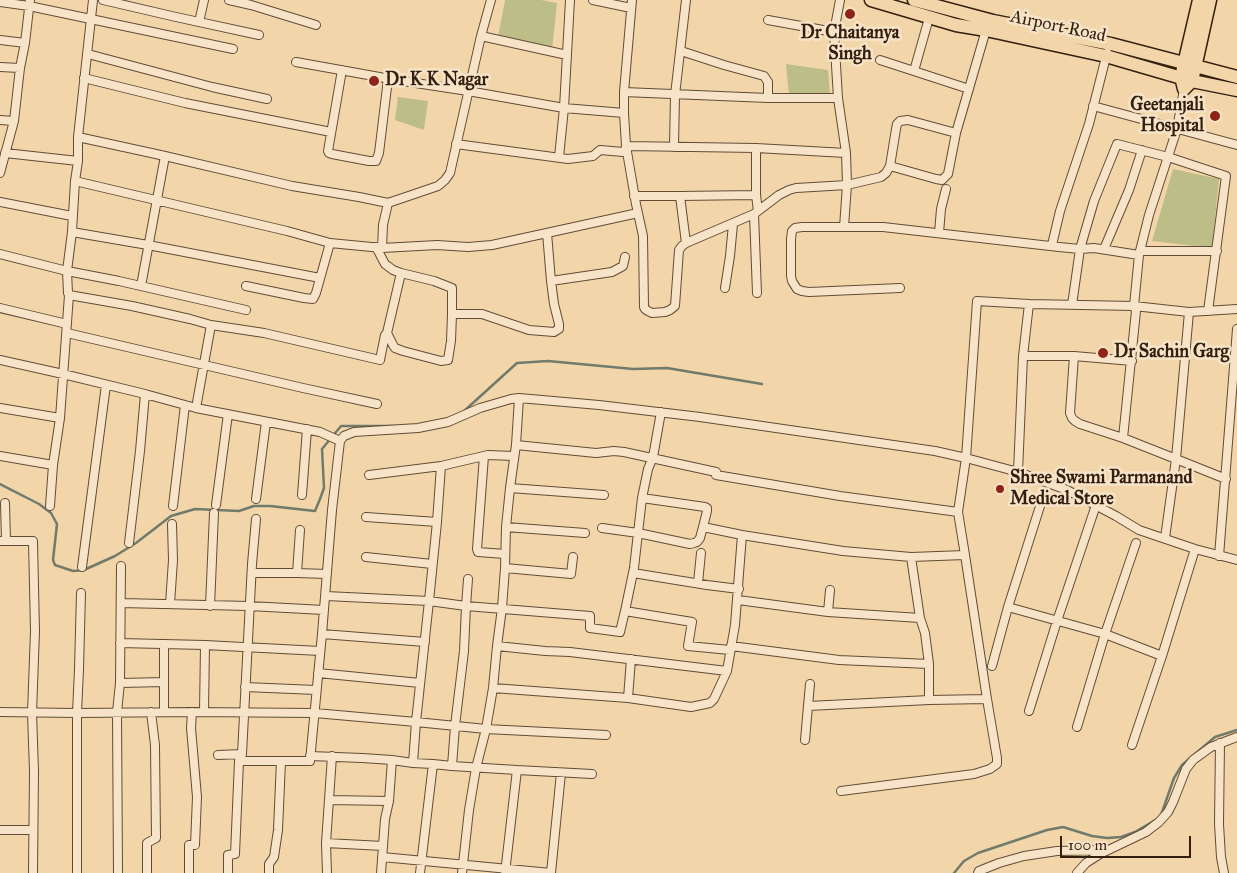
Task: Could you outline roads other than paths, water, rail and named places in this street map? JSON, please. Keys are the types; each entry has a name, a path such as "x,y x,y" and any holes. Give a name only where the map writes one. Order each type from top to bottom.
{"main road":[{"name":"Airport Road","path":"871,0 956,25 1190,65 1237,77"},
{"name":"Airport Road","path":"914,0 1108,50 1186,82 1237,90"},
{"path":"1190,65 1199,0"},
{"path":"1186,82 1210,0"}],"street":[{"path":"50,506 67,333 69,295 67,271 78,161 78,137 93,0"},
{"path":"102,0 259,35"},
{"path":"199,22 204,0"},
{"path":"229,0 316,25"},
{"path":"78,137 292,186 388,203 438,186 450,173 491,0"},
{"path":"559,157 564,108 570,0"},
{"path":"593,0 631,4 624,113 626,146 634,196 644,236 644,307 648,311 670,310 674,306 679,250 686,243 756,213 779,195 789,190 847,185 881,177 886,174 890,166 897,124 900,121 908,120 956,133"},
{"path":"674,147 676,95 686,0"},
{"path":"840,0 834,32 838,98 846,153 847,185 844,227"},
{"path":"0,2 30,3 91,20 233,49"},
{"path":"0,173 14,121 30,3"},
{"path":"914,71 929,18"},
{"path":"768,20 834,32"},
{"path":"890,166 942,180 948,174 956,133 986,30"},
{"path":"481,36 566,55"},
{"path":"0,40 25,44"},
{"path":"1052,245 1060,211 1088,128 1108,50"},
{"path":"681,51 764,76 768,82 768,98"},
{"path":"88,54 212,87 267,99"},
{"path":"880,60 969,89"},
{"path":"296,62 564,108 624,113"},
{"path":"0,67 20,68"},
{"path":"342,70 328,151 330,154 369,161 376,161 379,153 388,78"},
{"path":"84,78 194,105 331,132"},
{"path":"1123,438 1132,360 1136,311 1134,306 1140,253 1149,215 1177,129 1186,82"},
{"path":"624,92 768,98 838,98"},
{"path":"1093,106 1237,145"},
{"path":"0,120 14,121"},
{"path":"456,144 568,159 593,156 600,150 623,152 626,146"},
{"path":"1072,305 1080,249 1094,201 1117,144 1168,157 1226,176 1208,311"},
{"path":"626,146 756,148 846,153"},
{"path":"756,148 757,293"},
{"path":"1104,250 1129,190 1142,150"},
{"path":"5,153 78,161"},
{"path":"141,286 165,156"},
{"path":"75,181 287,231 330,243 379,247 437,245 468,247 492,245 638,213"},
{"path":"939,233 941,209 946,189"},
{"path":"634,196 756,195"},
{"path":"680,196 686,243"},
{"path":"0,202 72,216"},
{"path":"387,333 395,348 441,361 446,361 449,358 451,348 452,288 434,281 401,273 393,270 386,264 379,247 388,203"},
{"path":"725,288 733,224"},
{"path":"900,288 809,292 797,289 791,276 792,231 795,228 883,226 1080,249 1094,248 1140,253 1217,251"},
{"path":"72,232 320,278"},
{"path":"452,314 482,314 529,330 554,332 558,329 559,324 550,281 547,233"},
{"path":"246,286 311,299 315,297 330,243"},
{"path":"0,254 67,271 246,310"},
{"path":"550,281 612,272 624,266 625,257"},
{"path":"69,295 190,318 211,325 264,333 380,360 401,273"},
{"path":"841,791 974,774 990,769 997,764 998,758 958,512 966,458 977,301 1134,306 1188,312 1237,310"},
{"path":"1018,472 1023,356 1029,304"},
{"path":"0,308 67,324"},
{"path":"1165,538 1176,459 1188,312"},
{"path":"196,408 211,325"},
{"path":"1219,556 1226,479 1230,460 1237,329"},
{"path":"67,333 377,404"},
{"path":"1023,356 1074,356 1132,360"},
{"path":"1074,356 1070,413 1072,418 1080,424 1123,438 1226,479"},
{"path":"0,360 196,408 320,432 337,440"},
{"path":"82,566 106,385"},
{"path":"129,543 145,394"},
{"path":"463,869 469,810 493,688 502,608 506,527 516,446 519,398"},
{"path":"337,440 354,432 418,428 448,422 480,408 519,398 661,412 934,451 966,458 1018,472 1066,490 1139,530 1195,549 1237,560"},
{"path":"173,506 185,405"},
{"path":"0,408 60,418"},
{"path":"326,596 429,601 466,606 590,616 590,628 620,632 633,573 642,498 648,469 653,457 661,412"},
{"path":"210,606 215,509 228,414"},
{"path":"256,499 266,422"},
{"path":"302,495 307,429"},
{"path":"218,755 280,761 310,761 326,596 337,440"},
{"path":"516,446 596,453 624,452 653,457 716,473 840,496 958,512"},
{"path":"0,456 53,464"},
{"path":"369,475 441,466 484,456 514,456"},
{"path":"484,456 477,549 478,552 505,554"},
{"path":"413,763 441,466"},
{"path":"510,488 604,495"},
{"path":"602,528 694,543 698,542 707,510 705,507 642,498"},
{"path":"992,666 1008,607 1041,503"},
{"path":"5,504 3,541 33,541 35,631 32,713 34,771 33,873"},
{"path":"1029,710 1096,505"},
{"path":"366,517 437,522"},
{"path":"228,873 228,855 235,854 249,606 256,519"},
{"path":"170,604 173,560 172,524"},
{"path":"506,527 585,533"},
{"path":"703,527 742,536 843,551 911,557 965,555"},
{"path":"297,573 300,530"},
{"path":"493,688 628,698 691,707 710,703 726,671 731,648 738,600 742,536"},
{"path":"1077,728 1105,634 1136,543"},
{"path":"1132,745 1195,549"},
{"path":"698,583 701,553"},
{"path":"505,568 571,574 573,556"},
{"path":"911,557 929,664 929,700"},
{"path":"366,558 432,564"},
{"path":"118,873 117,712 120,683 121,566"},
{"path":"252,573 327,574"},
{"path":"633,573 707,586 738,589"},
{"path":"452,766 464,651 468,579"},
{"path":"828,612 830,590"},
{"path":"77,873 76,713 81,593"},
{"path":"738,600 828,612 920,618"},
{"path":"121,603 324,610"},
{"path":"1008,607 1105,634 1162,656"},
{"path":"625,611 692,622 688,646 731,648 839,660 929,664"},
{"path":"322,634 425,642"},
{"path":"120,643 320,651"},
{"path":"164,644 164,712"},
{"path":"204,712 205,645"},
{"path":"497,646 570,652 726,671"},
{"path":"628,698 631,659"},
{"path":"318,673 420,683"},
{"path":"120,683 164,682"},
{"path":"805,740 810,684"},
{"path":"245,687 316,690"},
{"path":"808,706 988,699"},
{"path":"0,712 315,713 486,729 606,735"},
{"path":"147,873 147,843 156,838 155,745 151,712"},
{"path":"189,873 189,846 194,845 197,797 191,728 192,712"},
{"path":"1076,873 1100,854 1146,832 1159,822 1168,812 1186,769 1193,760 1220,743 1237,737"},
{"path":"1220,743 1219,824 1224,873"},
{"path":"310,756 592,774"},
{"path":"327,873 326,843 332,756"},
{"path":"381,873 382,846 389,801 392,760"},
{"path":"269,873 269,864 274,857 278,830 280,761"},
{"path":"420,873 433,764"},
{"path":"505,871 517,770"},
{"path":"382,857 422,861 463,869 551,873 561,772"},
{"path":"329,800 389,801"},
{"path":"0,830 33,830"},
{"path":"326,843 382,846"},
{"path":"978,873 999,863 1024,856 1057,851 1110,850"}],"waterway":[{"path":"463,412 517,363 548,361 633,369 667,368 762,384"},
{"path":"0,484 39,504 51,513 57,524 53,560 55,565 73,571 84,570 115,556 136,543 171,516 195,509 239,511 254,506 270,506 315,511 324,488 322,449 341,426 395,426"},
{"path":"1161,815 1174,778 1182,765 1215,737 1237,730"},
{"path":"954,873 964,861 978,853 1047,830 1063,827 1092,836 1121,837 1135,832 1157,819"}],"place":[{"name":"Dr Chaitanya Singh","path":"850,14"},
{"name":"Dr K K Nagar","path":"374,81"},
{"name":"Geetanjali Hospital","path":"1215,116"},
{"name":"Dr Sachin Garg","path":"1103,353"},
{"name":"Shree Swami Parmanand Medical Store","path":"1000,489"}]}
